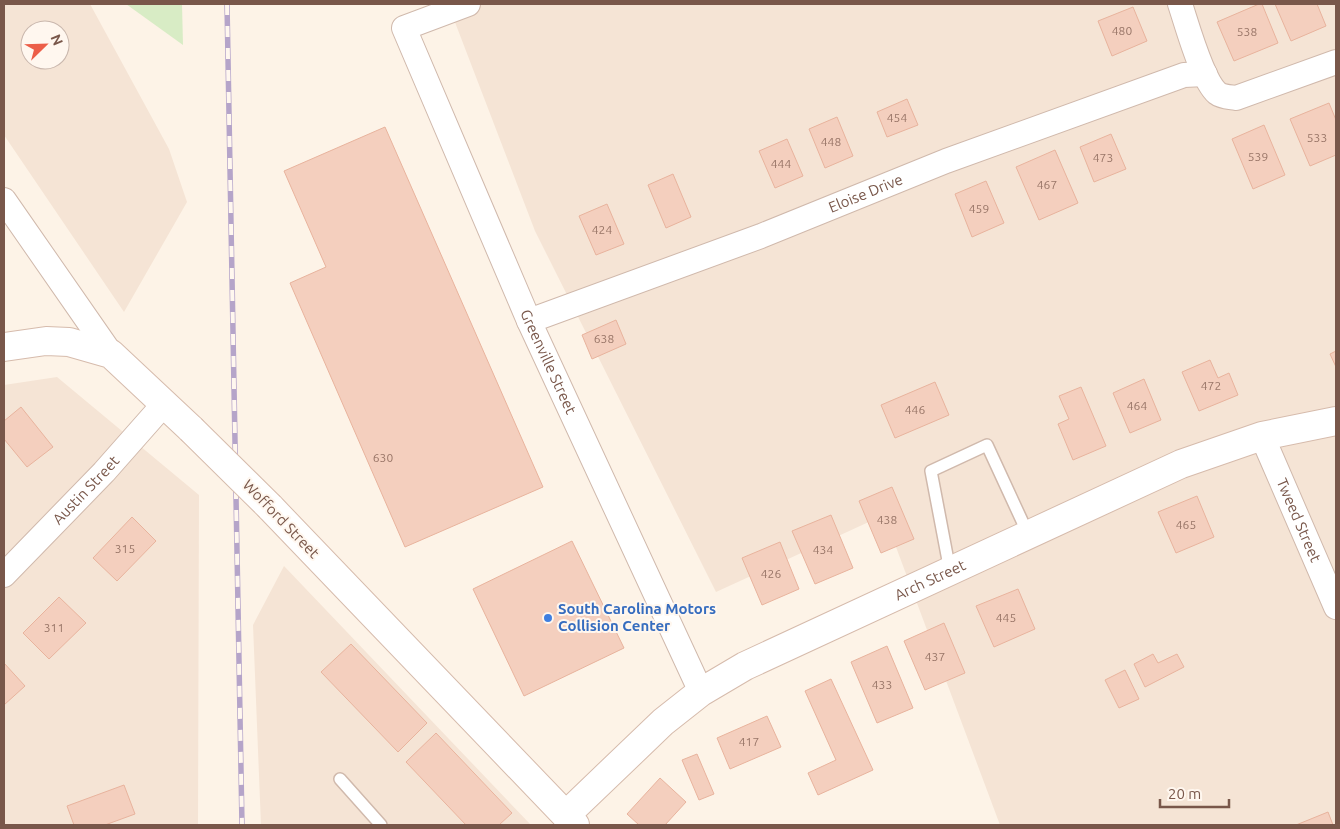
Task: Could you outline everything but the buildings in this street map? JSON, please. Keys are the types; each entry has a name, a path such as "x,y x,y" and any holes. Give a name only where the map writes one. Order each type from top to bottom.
{"street":[{"name":"Greenville Street","path":"468,4 404,28 529,321 701,692"},
{"path":"1180,4 1205,74 1217,94 1236,98 1336,62"},
{"name":"Eloise Drive","path":"529,321 761,236 946,161 1184,76 1205,74"},
{"name":"Wofford Street","path":"4,200 111,354 270,507 566,822"},
{"path":"4,347 46,341 69,342 111,354"},
{"name":"Austin Street","path":"4,575 104,472 164,404"},
{"name":"Arch Street","path":"566,822 663,722 701,692 745,666 1181,464 1262,436 1336,421"},
{"name":"Tweed Street","path":"1262,436 1336,607"}],"lane":[{"path":"950,571 931,471 987,445 1029,536"},
{"path":"340,779 381,825"}],"shaded area":[{"path":"4,4 90,4 169,149 187,202 124,312 4,135"},
{"path":"448,4 1336,4 1336,825 1000,825 884,515 716,592 535,231"},
{"path":"57,377 199,495 198,825 4,825 4,385"},
{"path":"284,566 531,825 261,825 253,625"}],"green space":[{"path":"126,4 182,4 183,45"}],"railway":[{"path":"227,4 242,825"}],"place":[{"name":"South Carolina Motors Collision Center","path":"548,618"}]}
